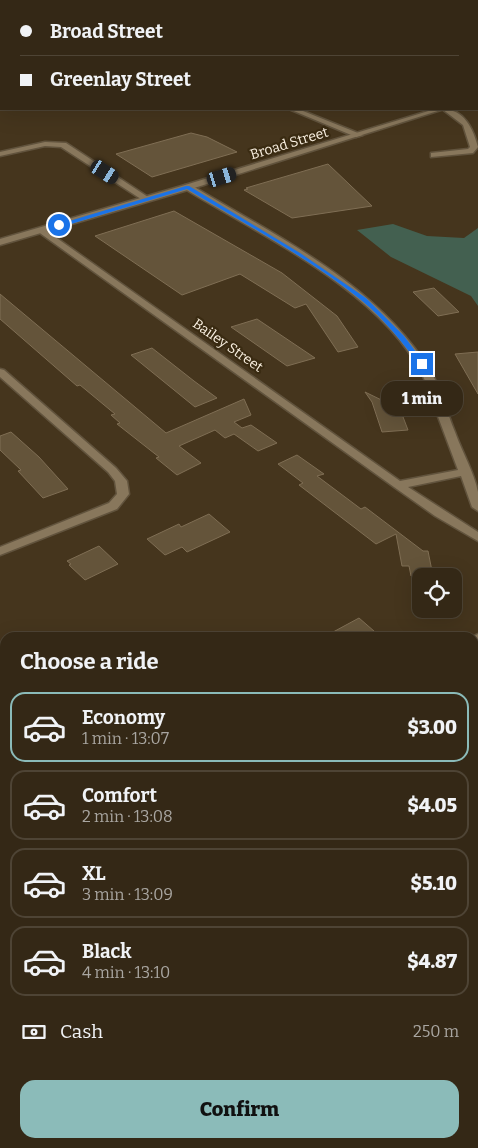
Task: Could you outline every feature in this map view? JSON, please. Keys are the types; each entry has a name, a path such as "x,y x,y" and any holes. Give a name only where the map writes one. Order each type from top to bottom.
{"street":[{"path":"295,110 359,135"},
{"name":"Broad Street","path":"0,242 147,200 440,110"},
{"path":"434,155 474,148 468,125 445,110"},
{"path":"0,154 45,144 63,145 147,200"},
{"path":"188,187 332,275 364,299 417,355 427,374 478,507"},
{"name":"Bailey Street","path":"42,231 398,485 439,513 478,536"},
{"path":"0,372 112,470 121,481 122,494 114,506 0,551"},
{"path":"398,485 466,472"}],"green space":[{"path":"393,224 427,236 464,238 478,228 478,306 471,296 391,257 357,230"}],"building":[{"path":"191,133 207,137 237,152 152,177 116,154"},
{"path":"328,164 372,206 292,218 244,190 248,189 246,188"},
{"path":"174,211 282,273 337,316 358,347 338,352 306,304 295,308 240,274 182,295 95,236"},
{"path":"434,288 459,312 438,316 413,292"},
{"path":"0,294 166,433 244,399 251,415 234,422 242,428 251,425 277,443 258,451 234,434 225,438 215,430 179,446 201,463 177,475 156,458 159,457 117,424 120,423 111,415 115,414 80,385 77,386 0,319"},
{"path":"257,319 315,358 287,366 231,327"},
{"path":"152,348 217,398 195,407 131,355"},
{"path":"478,352 478,394 455,354"},
{"path":"365,392 400,409 408,430 382,432 372,402"},
{"path":"11,432 39,457 68,489 43,498 18,471 21,470 0,450 0,436"},
{"path":"297,455 324,474 317,476 361,509 365,507 423,551 428,551 431,568 412,568 411,576 409,566 402,566 396,534 376,544 299,485 303,483 278,464"},
{"path":"209,514 230,532 187,552 182,547 165,555 147,539 179,524 181,527"},
{"path":"99,546 118,564 85,580 67,561"},
{"path":"359,618 375,632 333,632"}],"route":[{"path":"59,225 188,187 332,275 364,299 401,337 417,355 422,364"}]}
